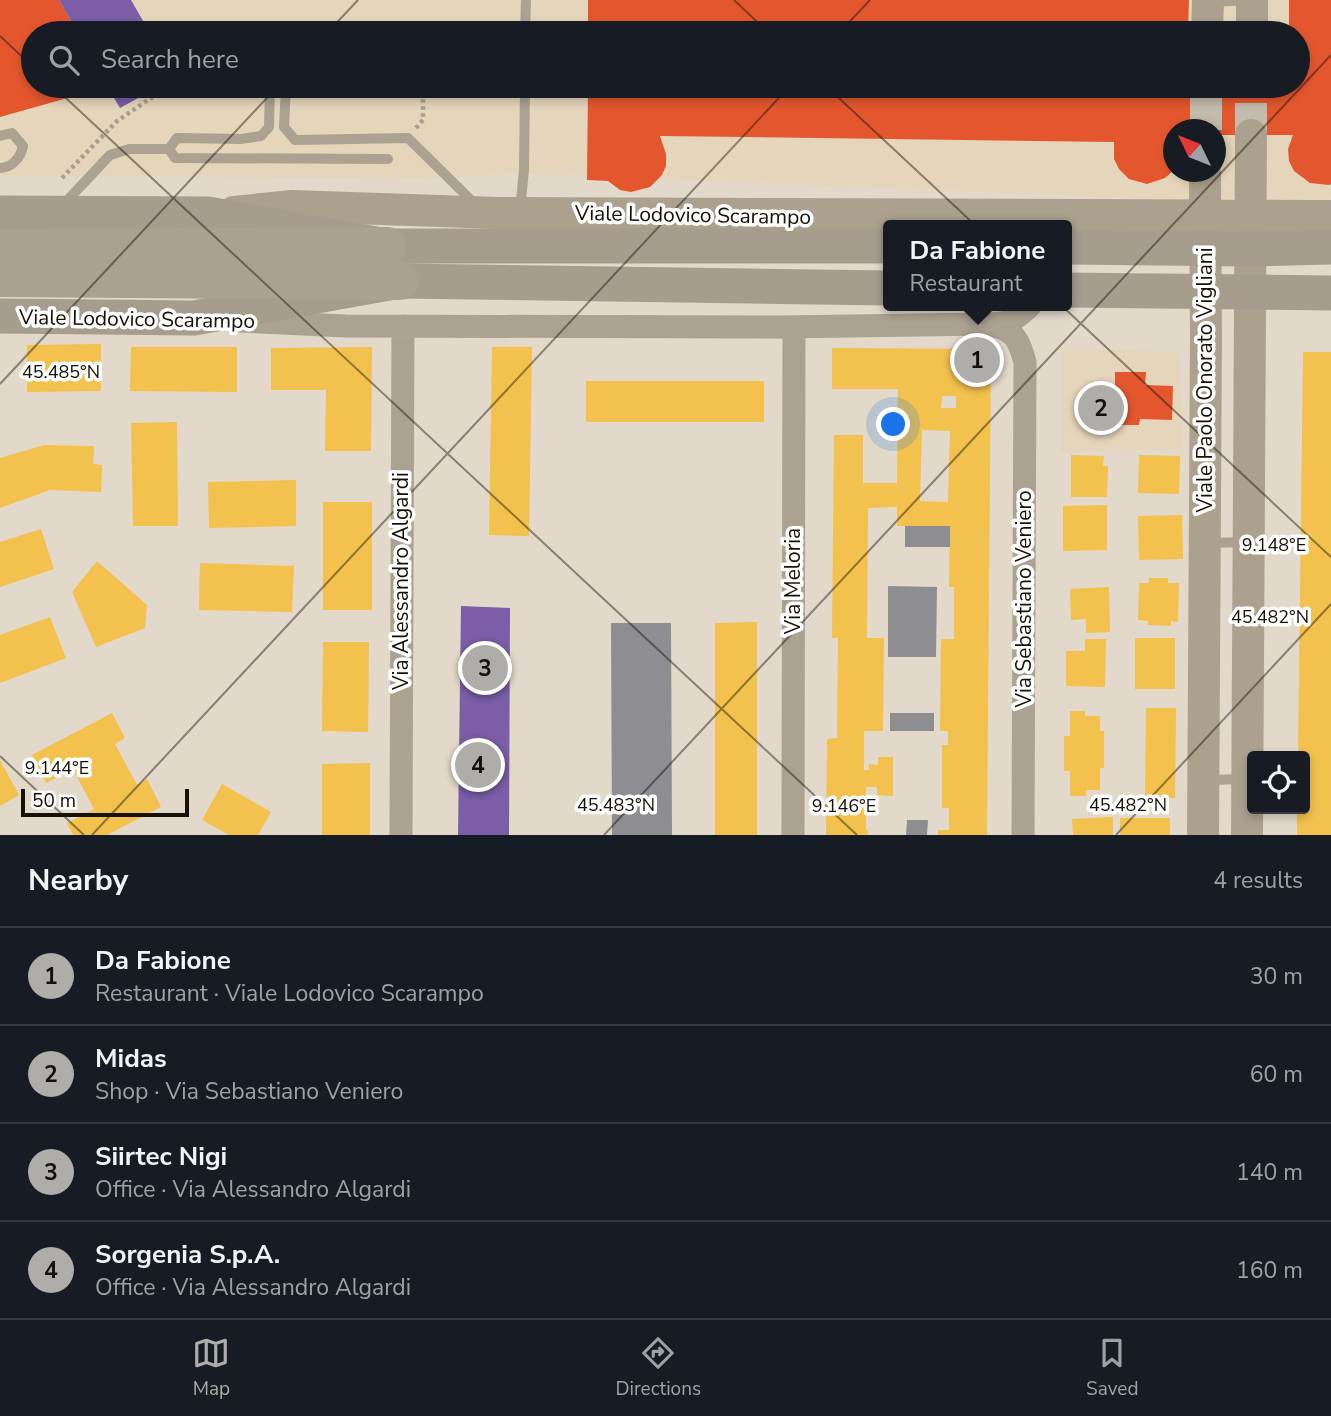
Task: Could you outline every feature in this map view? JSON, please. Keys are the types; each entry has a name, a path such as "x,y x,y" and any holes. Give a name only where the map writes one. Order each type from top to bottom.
{"highway":[{"name":"Viale Lodovico Scarampo","path":"0,248 394,264"},
{"name":"Viale Lodovico Scarampo","path":"0,278 394,264"}],"main road":[{"name":"Viale Lodovico Scarampo","path":"0,213 208,214"},
{"path":"208,214 394,264"},
{"name":"Viale Lodovico Scarampo","path":"1072,246 1205,232 1250,232 1331,247"},
{"name":"Viale Lodovico Scarampo","path":"394,264 883,246"},
{"name":"Viale Lodovico Scarampo","path":"394,264 883,288"},
{"path":"194,318 394,264"},
{"path":"1072,290 1331,293"},
{"name":"Viale Lodovico Scarampo","path":"0,316 194,318"}],"street":[{"path":"1251,0 1252,21"},
{"path":"1207,21 1208,1"},
{"path":"1250,292 1251,135"},
{"name":"Viale Paolo Onorato Vigliani","path":"1203,835 1205,182"},
{"name":"Viale Lodovico Scarampo","path":"208,214 292,206 883,223"},
{"name":"Viale Lodovico Scarampo","path":"1250,232 1331,216"},
{"name":"Viale Lodovico Scarampo","path":"1072,228 1205,232"},
{"name":"Viale Paolo Onorato Vigliani","path":"1248,751 1250,292"},
{"name":"Viale Lodovico Scarampo","path":"194,318 346,327 794,327 1006,324 1025,311"},
{"name":"Viale Lodovico Scarampo","path":"987,324 1002,327 1016,337 1025,362"},
{"name":"Via Alessandro Algardi","path":"401,835 403,326"},
{"name":"Via Meloria","path":"793,835 794,327"},
{"name":"Via Sebastiano Veniero","path":"1023,835 1025,362"},
{"name":"Viale Paolo Onorato Vigliani","path":"1247,814 1247,835"}],"lane":[{"path":"525,21 526,0"},
{"path":"1208,1 1251,0"},
{"path":"169,149 177,138 241,139 261,136 269,127 270,98"},
{"path":"285,98 284,127 295,140 408,138 484,213"},
{"path":"520,213 524,170 525,98"},
{"path":"0,136 12,133 23,146 15,162 0,168"},
{"path":"55,214 110,155 129,149 169,149"},
{"path":"169,149 175,158 388,159"},
{"name":"Viale Paolo Onorato Vigliani","path":"1205,543 1248,542"},
{"path":"1203,780 1247,779"}],"path":[{"path":"62,178 117,121 151,98"},
{"path":"408,138 423,120 423,98"}],"shaded area":[{"path":"0,0 1331,0 1331,199 1153,199 505,172 488,176 387,178 0,175"},
{"path":"1062,349 1179,352 1183,449 1061,452"}],"building: Homes":[{"path":"101,344 101,391 27,392 27,345"},
{"path":"131,347 237,347 237,392 130,391"},
{"path":"372,347 371,451 325,451 326,390 271,390 271,348"},
{"path":"492,347 532,347 529,536 489,535"},
{"path":"832,348 991,349 987,835 938,835 938,830 949,830 949,808 942,808 942,745 948,745 948,731 940,731 941,639 954,639 954,587 949,587 950,526 897,526 897,507 868,508 867,638 884,638 883,731 864,731 864,770 869,770 869,764 878,765 878,757 893,757 893,796 877,795 877,787 866,787 868,835 826,835 827,739 837,738 838,638 832,638 834,435 863,435 863,483 897,483 898,389 832,389","holes":["942,396 956,396 956,408 941,408","922,430 950,431 948,502 920,501"]},
{"path":"1303,352 1331,352 1331,835 1297,835 1297,814 1310,814 1310,751 1298,751"},
{"path":"586,381 764,381 764,422 586,422"},
{"path":"177,422 178,526 133,526 131,423"},
{"path":"44,445 94,446 93,464 102,465 101,492 50,490 0,508 0,458"},
{"path":"1071,455 1104,456 1103,466 1108,466 1107,497 1071,497"},
{"path":"1139,455 1180,456 1179,494 1138,493"},
{"path":"296,480 296,526 209,528 208,482"},
{"path":"323,502 372,502 372,610 323,610"},
{"path":"1107,505 1107,550 1063,551 1063,506"},
{"path":"1182,515 1183,559 1139,560 1138,516"},
{"path":"41,529 54,569 0,587 0,542"},
{"path":"97,561 147,605 145,628 96,647 72,592"},
{"path":"200,563 294,566 292,612 199,610"},
{"path":"1149,578 1168,578 1168,583 1179,583 1178,622 1171,621 1171,626 1148,625 1148,621 1138,620 1139,583 1149,583"},
{"path":"1109,587 1110,632 1086,633 1086,619 1071,620 1070,589"},
{"path":"50,617 66,658 0,683 0,635"},
{"path":"757,622 757,835 715,835 715,623"},
{"path":"1135,638 1175,638 1175,689 1135,689"},
{"path":"1085,639 1106,639 1105,687 1066,686 1066,651 1085,651"},
{"path":"323,642 369,642 368,732 322,731"},
{"path":"1146,708 1176,708 1175,798 1145,798"},
{"path":"1070,711 1085,711 1085,716 1100,716 1100,731 1104,731 1104,768 1100,768 1100,790 1086,790 1086,796 1070,796 1070,771 1064,771 1064,736 1070,736"},
{"path":"112,713 125,738 115,744 137,785 147,779 161,807 107,835 73,835 67,823 94,809 73,769 46,783 32,755"},
{"path":"0,760 19,795 0,806"},
{"path":"370,763 370,835 322,835 322,764"},
{"path":"222,784 271,812 258,835 229,835 202,820"},
{"path":"1113,817 1113,835 1073,835 1072,819"},
{"path":"1120,818 1170,818 1170,835 1120,835"}],"building: Shops":[{"path":"0,0 59,0 71,21 21,21 21,98 68,98 0,117"},
{"path":"588,0 1189,0 1188,21 588,21"},
{"path":"1289,0 1331,0 1329,185 1310,183 1294,171 1289,161 1288,149 1293,135 1226,135 1226,119 1163,119 1163,179 1147,184 1129,179 1119,169 1114,159 1114,142 660,136 666,154 666,166 662,175 650,187 631,192 620,190 608,181 587,180 588,98 1310,98 1310,21 1289,21"},
{"path":"1115,372 1146,372 1145,385 1173,386 1172,420 1140,419 1139,425 1081,425 1081,396 1115,396"}],"building: Offices":[{"path":"59,0 131,0 143,21 71,21"},
{"path":"114,98 138,98 120,108"},
{"path":"461,606 510,608 509,835 458,835"}],"building: Industry":[{"path":"905,526 950,526 950,547 905,547"},
{"path":"888,586 937,587 936,657 888,657"},
{"path":"611,623 671,623 672,835 612,835"},
{"path":"890,713 934,713 934,731 890,731"},
{"path":"907,820 928,820 927,835 906,835"}],"tunnel":[{"path":"1206,98 1206,119"},
{"path":"1251,98 1251,135"}],"place":[{"name":"Da Fabione","path":"977,360"},
{"name":"Midas","path":"1101,408"},
{"name":"Siirtec Nigi","path":"485,668"},
{"name":"Sorgenia S.p.A.","path":"478,765"}]}
